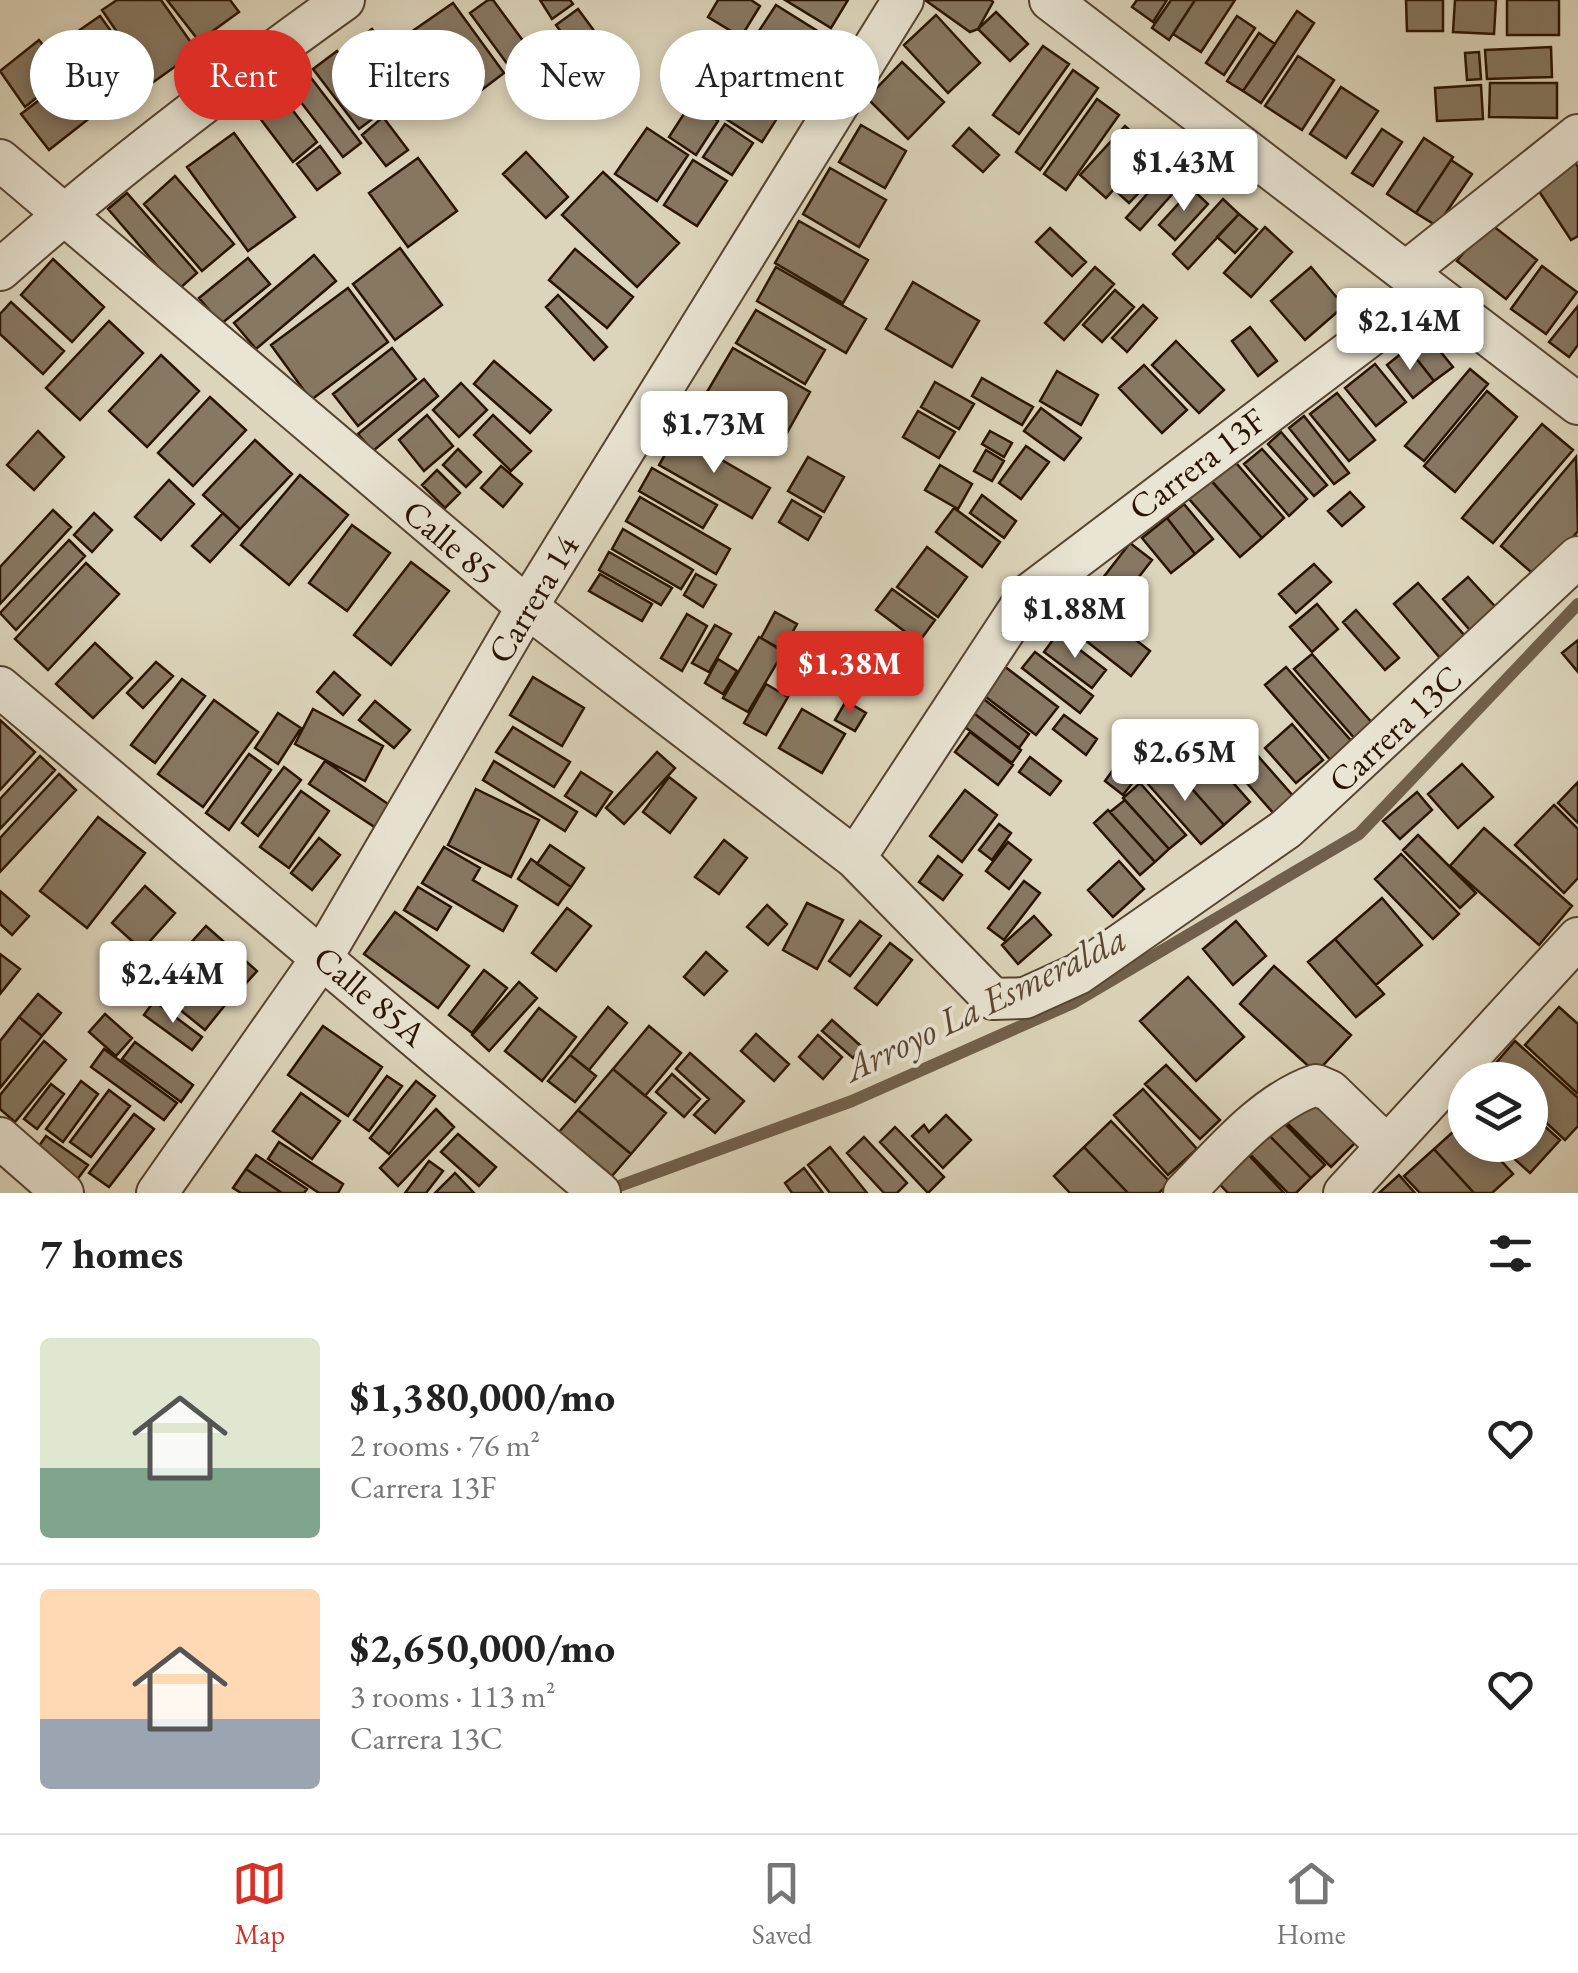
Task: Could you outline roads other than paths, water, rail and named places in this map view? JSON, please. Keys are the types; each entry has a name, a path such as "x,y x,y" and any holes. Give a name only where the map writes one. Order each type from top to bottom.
{"street":[{"path":"0,270 63,214 240,74 344,0"},
{"name":"Carrera 14","path":"157,1193 323,956 527,607 903,0"},
{"path":"1050,0 1578,404"},
{"name":"Carrera 13F","path":"855,858 1028,595 1418,282 1578,135"},
{"name":"Calle 85","path":"0,160 527,607 855,858 992,999"},
{"name":"Carrera 13C","path":"992,999 1025,998 1078,974 1286,829 1578,557"},
{"name":"Calle 85A","path":"0,687 590,1184"},
{"path":"1344,1193 1578,938"},
{"path":"1184,1193 1225,1151 1296,1092 1316,1085 1330,1091 1387,1146"},
{"path":"0,1138 63,1193"}],"waterway":[{"name":"Arroyo La Esmeralda","path":"603,1192 852,1101 1073,1003 1359,834 1578,604"}]}
